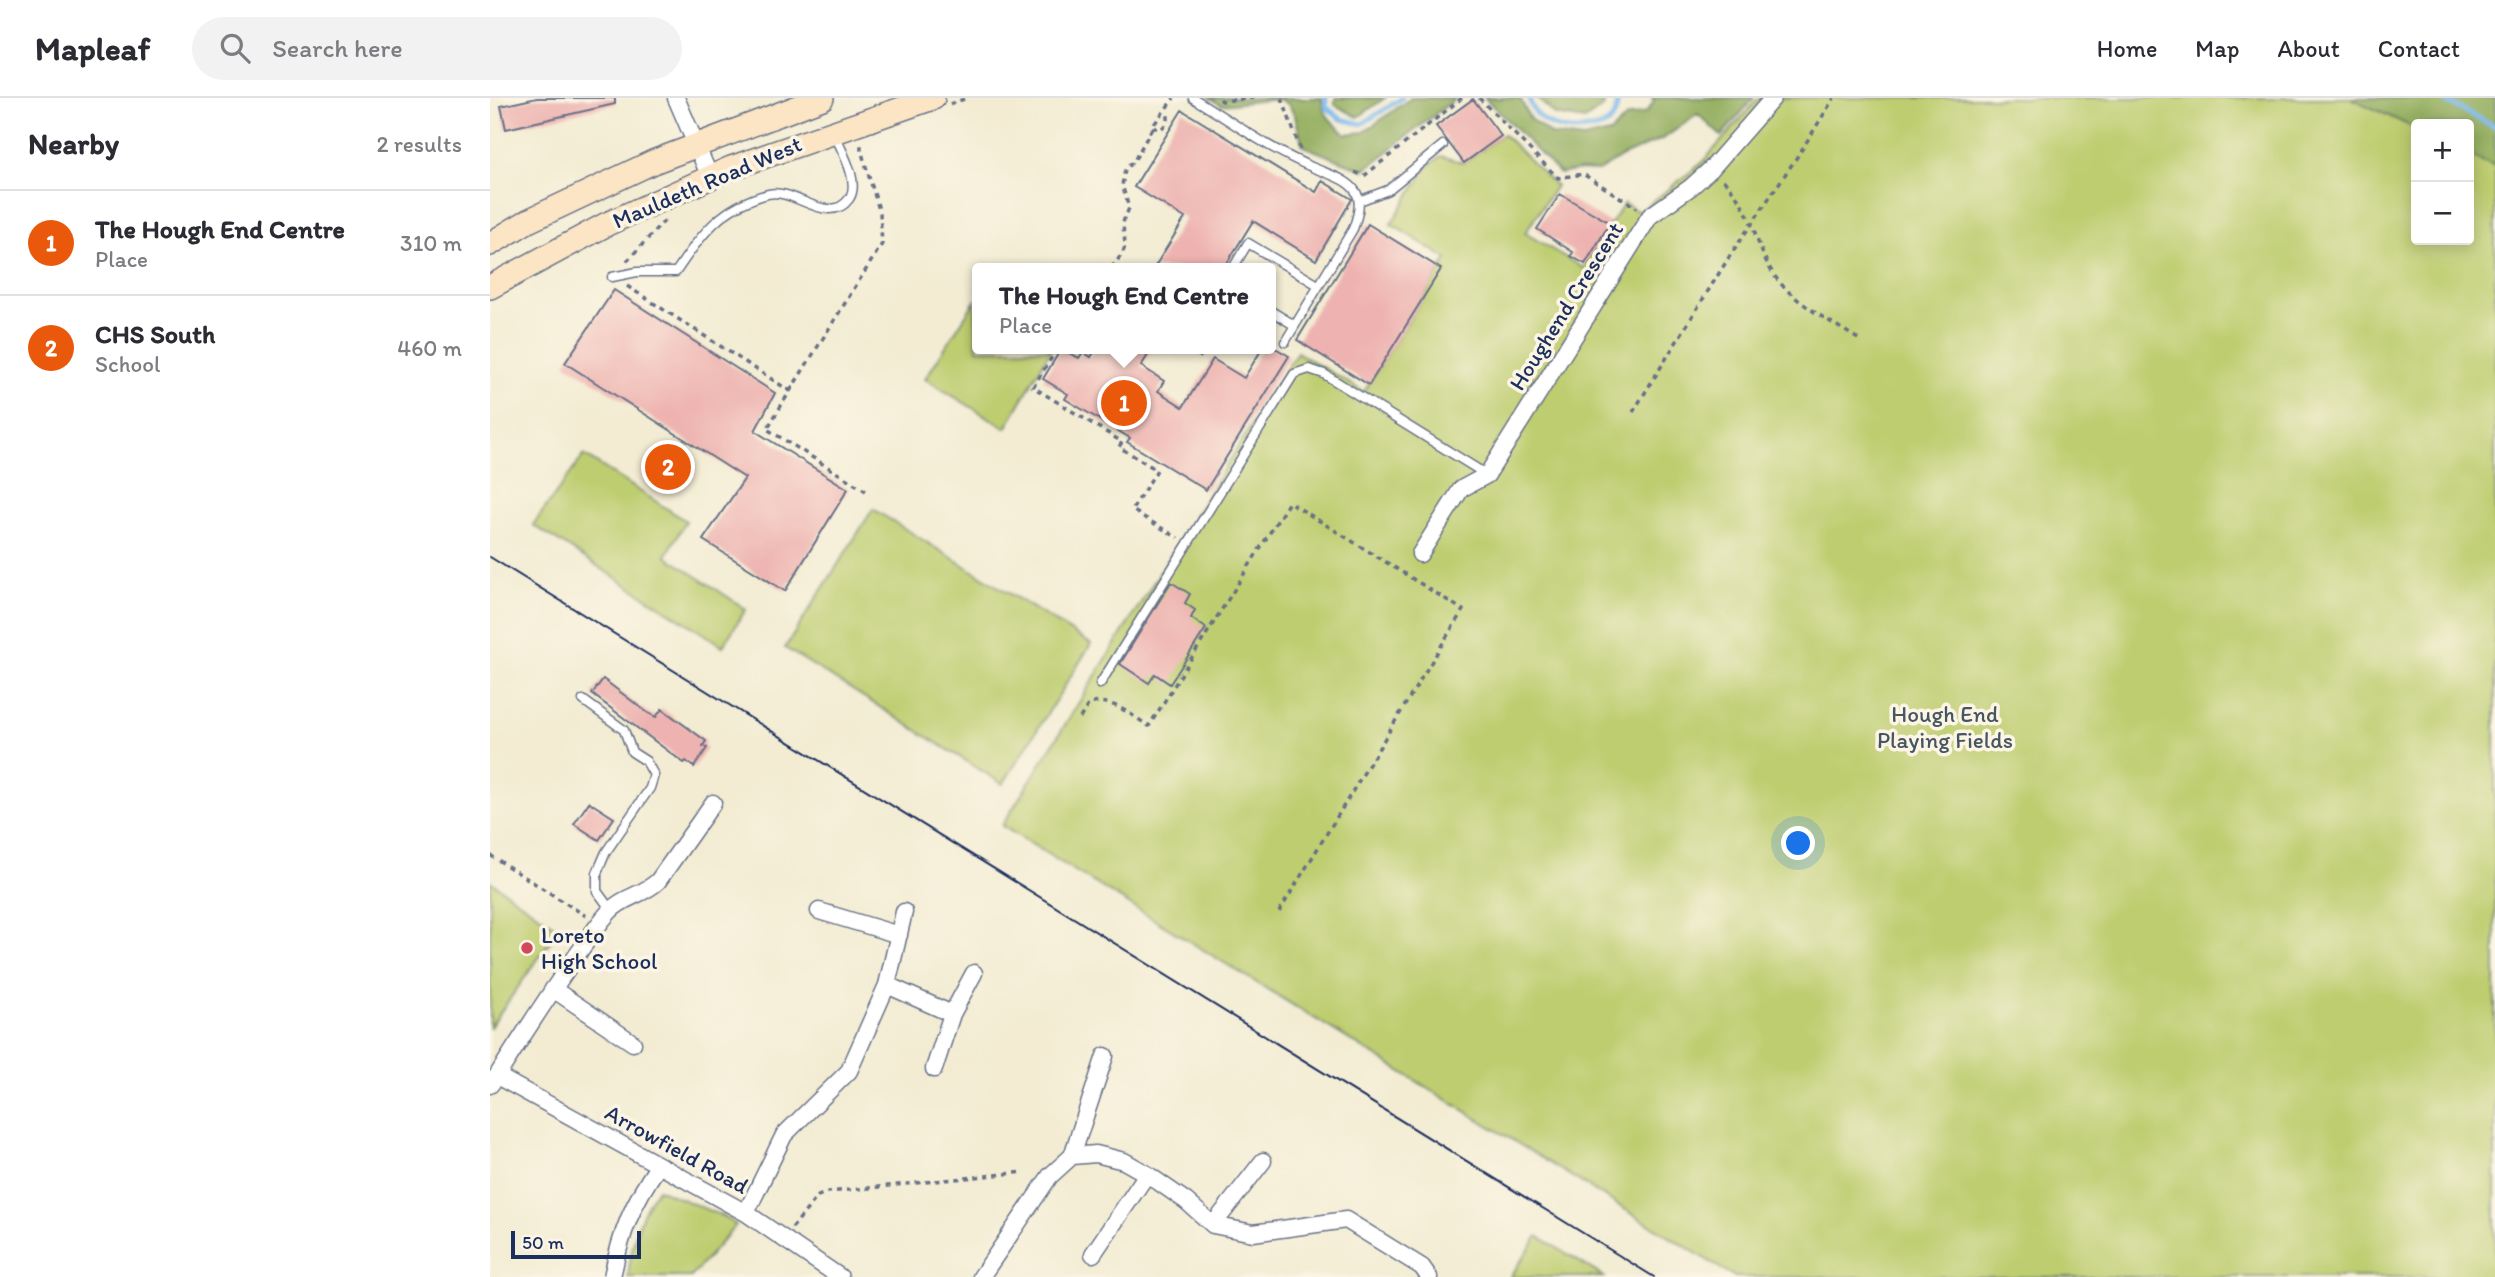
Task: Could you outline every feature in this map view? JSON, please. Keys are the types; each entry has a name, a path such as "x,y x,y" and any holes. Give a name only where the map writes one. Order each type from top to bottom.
{"street":[{"path":"676,98 710,177"},
{"path":"833,98 840,133"},
{"name":"Houghend Crescent","path":"1420,554 1461,489 1487,475 1650,216 1711,169 1773,98"},
{"path":"808,101 840,133"},
{"name":"Mauldeth Road West","path":"490,244 528,221 653,162 808,101"},
{"name":"Mauldeth Road West","path":"490,287 607,224 710,177 939,102"},
{"path":"493,1080 599,924 611,909 648,891 658,881 713,803"},
{"path":"819,911 899,935"},
{"path":"746,1213 783,1135 849,1071 887,985 904,912"},
{"path":"934,1069 952,1014 974,973"},
{"path":"887,985 952,1014"},
{"path":"553,989 634,1043"},
{"path":"981,1277 1050,1176 1072,1156 1105,1056"},
{"name":"Arrowfield Road","path":"493,1080 660,1165 746,1213 840,1277"},
{"path":"1072,1156 1096,1154 1124,1161 1186,1201 1213,1225 1253,1233 1346,1220 1422,1267 1429,1277"},
{"path":"1213,1225 1263,1161"},
{"path":"612,1277 631,1210 660,1165"},
{"path":"1093,1254 1147,1174"}],"lane":[{"path":"1193,98 1296,161 1344,181 1351,186 1359,201 1353,229 1285,342"},
{"path":"612,277 637,272 676,272 696,242 719,218 750,200 772,193 829,210 844,205 852,195 852,178 840,133"},
{"path":"1359,201 1388,190 1443,145"},
{"path":"1236,263 1248,243 1318,285"},
{"path":"1276,314 1294,326"},
{"path":"1100,684 1289,380 1301,370 1309,369 1324,374 1487,475"},
{"path":"583,700 619,724 632,752 646,761 654,775 650,788 606,852 597,873 597,891 611,909"}],"path":[{"path":"939,102 967,98"},
{"path":"1115,263 1126,243 1123,222 1129,208 1122,185 1125,170 1140,152 1152,128 1174,98"},
{"path":"1218,98 1223,101 1253,98"},
{"path":"1282,98 1299,148 1312,154"},
{"path":"1351,170 1364,176 1462,98"},
{"path":"1479,98 1558,178 1583,174 1650,216"},
{"path":"1633,412 1834,98"},
{"path":"1152,128 1169,125 1166,111"},
{"path":"840,133 861,149 880,213 882,244 767,429 866,491"},
{"path":"1711,169 1740,198 1753,223 1767,262 1784,286 1861,341"},
{"path":"670,210 667,219 612,277 790,391"},
{"path":"1054,354 1033,387 1122,442 1119,447 1157,470 1132,510 1187,544"},
{"path":"1197,354 1203,358"},
{"path":"1080,718 1088,705 1101,701 1149,726 1289,502 1463,610 1279,912"},
{"path":"490,855 599,924"},
{"path":"783,1239 818,1196 828,1192 1025,1172"}],"green space":[{"path":"1210,98 1322,98 1326,114 1346,134 1364,132 1411,98 1456,98 1364,170 1303,146 1295,116 1289,105 1279,99 1221,105"},
{"path":"1335,98 1385,98 1358,117 1335,105"},
{"path":"1485,98 1520,98 1530,119 1551,135 1583,139 1610,133 1627,117 1647,112 1654,101 1652,98 1754,98 1721,136 1698,114 1664,138 1623,156 1598,171 1580,170 1560,174"},
{"path":"1537,98 1602,98 1604,106 1585,120 1555,115"},
{"name":"Hough End Playing Fields","path":"1759,98 2495,98 2495,1277 1735,1277 1002,826 1297,352 1364,392 1447,259 1391,224 1428,166 1441,156 1464,163 1503,134 1556,186 1525,233 1583,268 1624,203 1639,212 1702,163"},
{"path":"2351,98 2495,98 2495,167 2474,157 2474,119 2411,119 2411,127"},
{"path":"972,306 972,354 1048,354 1006,428 925,379"},
{"path":"584,455 686,521 666,556 746,609 723,646 533,525"},
{"path":"873,509 1091,644 1003,784 785,648"},
{"path":"490,881 559,929 490,1027"},
{"path":"658,1189 727,1218 736,1225 691,1277 628,1277 637,1231 651,1198"},
{"path":"1538,1236 1604,1277 1510,1277"}],"building":[{"path":"537,98 615,98 615,104 506,129 501,106"},
{"path":"1473,99 1501,136 1464,163 1436,126"},
{"path":"1182,110 1316,192 1322,181 1352,199 1316,260 1253,221 1227,263 1157,263 1185,218 1134,187"},
{"path":"1560,194 1610,223 1585,264 1571,256 1573,252 1537,229"},
{"path":"1368,224 1441,269 1369,385 1297,340"},
{"path":"614,290 775,393 755,431 848,489 785,591 703,540 745,478 565,363"},
{"path":"1277,349 1289,356 1206,490 1127,442 1130,438 1065,399 1068,394 1043,379 1058,354 1071,354 1079,358 1082,354 1091,357 1093,354 1149,354 1141,366 1164,381 1158,391 1183,407 1213,359 1244,378 1259,354 1276,354"},
{"path":"1171,582 1190,594 1185,603 1195,610 1191,618 1206,628 1170,684 1155,674 1149,683 1120,664"},
{"path":"603,679 648,713 656,717 662,709 706,741 703,746 707,748 694,767 686,761 684,763 592,694"},
{"path":"589,802 614,818 599,840 574,824"}],"waterway":[{"path":"1326,98 1326,107 1341,119 1362,124 1402,98"},
{"path":"1529,98 1532,107 1544,120 1568,130 1598,128 1608,123 1617,109 1618,98"},
{"path":"2439,98 2495,127"}],"tram line":[{"path":"490,557 1654,1277"}],"place":[{"name":"The Hough End Centre","path":"1124,403"},
{"name":"CHS South","path":"668,467"},
{"name":"Loreto High School","path":"527,948"}]}
